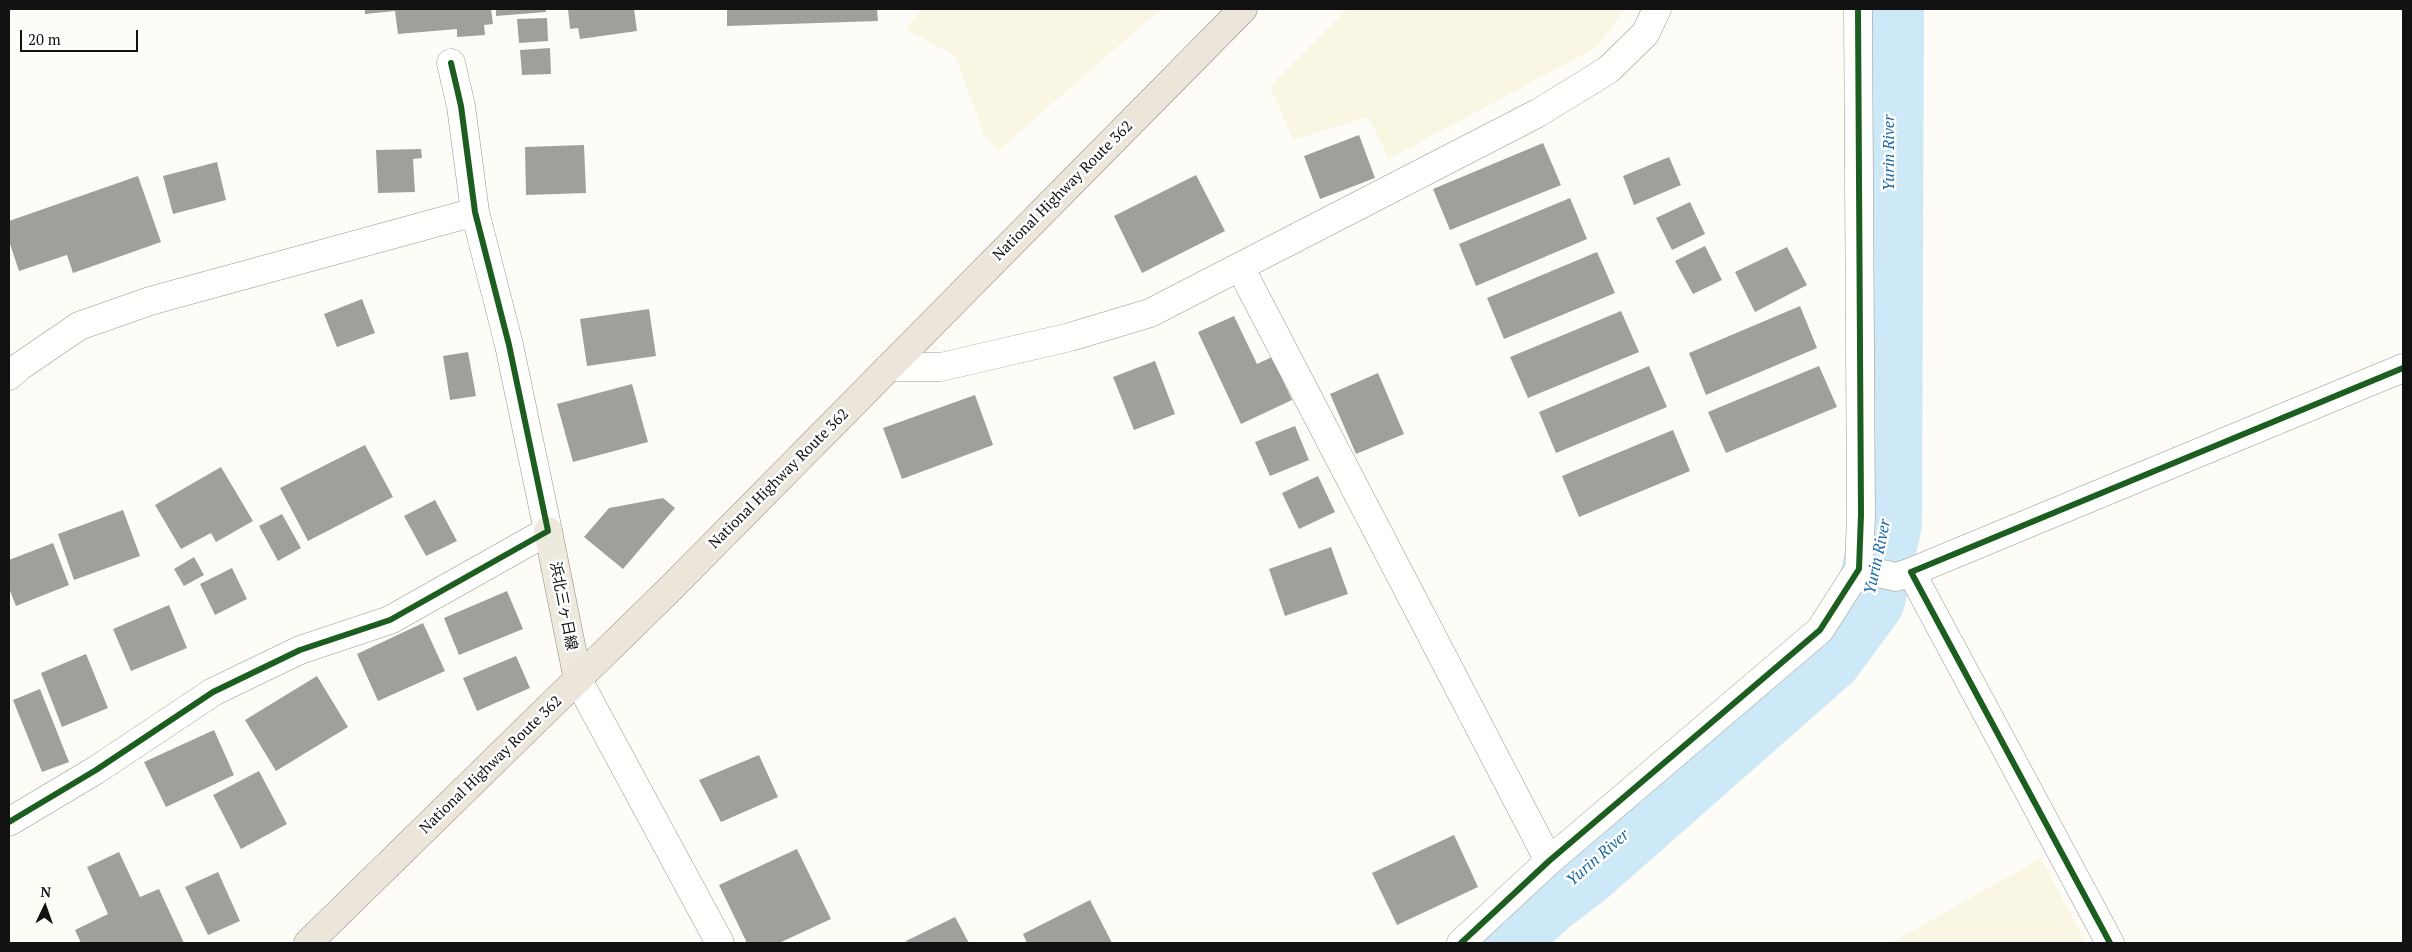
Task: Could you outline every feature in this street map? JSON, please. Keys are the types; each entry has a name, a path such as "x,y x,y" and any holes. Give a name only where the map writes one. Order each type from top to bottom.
{"highway":[{"name":"National Highway Route 362","path":"308,943 578,680 1242,9"}],"main road":[{"name":"浜北三ヶ日線","path":"548,531 578,680"}],"street":[{"path":"889,367 941,368 1070,337 1150,313 1538,112 1608,70 1645,34 1657,9"},
{"path":"1461,943 1549,861 1820,630 1859,569 1861,475 1858,9"},
{"path":"9,822 96,770 213,692 300,650 390,620 548,531 509,345 475,212 461,106 451,63"},
{"path":"9,376 19,367 79,326 150,301 475,212"},
{"path":"1240,267 1549,861"},
{"path":"1859,569 1904,574 2403,368"},
{"path":"1904,574 2110,943"},
{"path":"578,680 720,943"}],"shaded area":[{"path":"922,9 1161,9 998,151 983,132 955,56 906,29"},
{"path":"1347,9 1625,9 1597,47 1389,159 1368,117 1293,140 1270,86"},
{"path":"2041,858 2086,943 1891,943"}],"building":[{"path":"365,9 491,9 493,24 484,25 485,35 457,37 457,29 398,34 395,11 365,14"},
{"path":"496,9 546,9 546,12 496,16"},
{"path":"568,9 634,9 637,31 580,39 578,28 570,29"},
{"path":"727,9 877,9 878,21 727,26"},
{"path":"547,18 548,41 519,43 517,19"},
{"path":"550,48 551,74 522,75 520,50"},
{"path":"1359,135 1375,178 1320,199 1304,156"},
{"path":"1543,143 1561,185 1450,230 1433,189"},
{"path":"584,145 586,193 526,195 525,147"},
{"path":"421,149 422,158 413,159 415,192 378,193 376,150"},
{"path":"1669,157 1681,185 1634,205 1623,176"},
{"path":"217,162 226,200 173,214 163,176"},
{"path":"1196,175 1225,231 1142,273 1114,216"},
{"path":"138,176 161,242 73,273 67,255 19,271 9,241 9,221"},
{"path":"1570,198 1587,239 1476,286 1459,244"},
{"path":"1690,202 1705,234 1672,250 1656,218"},
{"path":"1705,246 1722,280 1693,294 1675,261"},
{"path":"1787,247 1807,285 1755,312 1735,272"},
{"path":"1597,252 1615,293 1504,339 1487,298"},
{"path":"362,299 375,333 337,347 324,314"},
{"path":"1800,306 1817,348 1706,395 1689,353"},
{"path":"649,309 656,356 587,366 580,319"},
{"path":"1621,311 1639,352 1528,398 1510,357"},
{"path":"1234,316 1257,364 1272,357 1292,400 1241,424 1198,332"},
{"path":"468,352 476,396 450,400 443,356"},
{"path":"1155,361 1175,414 1134,430 1113,377"},
{"path":"1649,366 1667,407 1556,453 1539,412"},
{"path":"1819,366 1837,407 1726,453 1708,412"},
{"path":"1378,373 1404,434 1356,454 1330,394"},
{"path":"632,384 648,442 573,462 557,404"},
{"path":"975,395 993,445 902,479 883,428"},
{"path":"1295,426 1309,460 1270,476 1255,442"},
{"path":"1673,430 1690,471 1579,517 1562,476"},
{"path":"365,445 393,497 308,541 280,488"},
{"path":"221,467 253,521 216,542 211,533 181,549 155,505"},
{"path":"1318,476 1335,512 1299,529 1282,493"},
{"path":"663,498 675,508 623,569 584,537 609,508"},
{"path":"435,500 457,541 426,556 404,516"},
{"path":"123,510 140,556 74,580 58,534"},
{"path":"282,514 301,548 278,561 259,526"},
{"path":"53,543 69,585 16,606 9,588 9,560"},
{"path":"1331,547 1348,594 1285,616 1269,569"},
{"path":"194,557 204,575 184,586 174,569"},
{"path":"232,568 247,599 215,615 200,584"},
{"path":"507,591 523,629 459,655 444,618"},
{"path":"169,605 187,648 131,671 113,629"},
{"path":"423,623 445,671 378,701 357,654"},
{"path":"86,654 108,708 62,727 41,673"},
{"path":"516,656 530,688 477,711 463,678"},
{"path":"317,676 348,727 276,771 245,720"},
{"path":"40,689 69,762 42,772 13,700"},
{"path":"214,730 234,775 166,807 144,762"},
{"path":"759,755 778,797 721,822 699,780"},
{"path":"259,771 287,824 241,849 213,795"},
{"path":"1454,835 1478,887 1397,925 1372,873"},
{"path":"797,849 831,919 779,943 747,943 719,885"},
{"path":"119,852 140,897 159,889 184,943 81,943 75,930 108,914 87,867"},
{"path":"218,872 240,921 208,935 185,887"},
{"path":"1090,900 1112,943 1027,943 1023,934"},
{"path":"955,917 969,943 907,943 906,941"}],"waterway":[{"name":"Yurin River","path":"1501,943 1546,901 1584,872 1828,657 1870,600 1887,523 1889,9"}],"cycle path":[{"path":"1461,943 1549,861 1820,630 1859,569 1861,515 1858,9"},
{"path":"9,822 96,770 213,692 300,650 390,620 548,531 509,345 475,212 461,106 451,63"},
{"path":"2110,943 1911,572 2403,368"}]}
